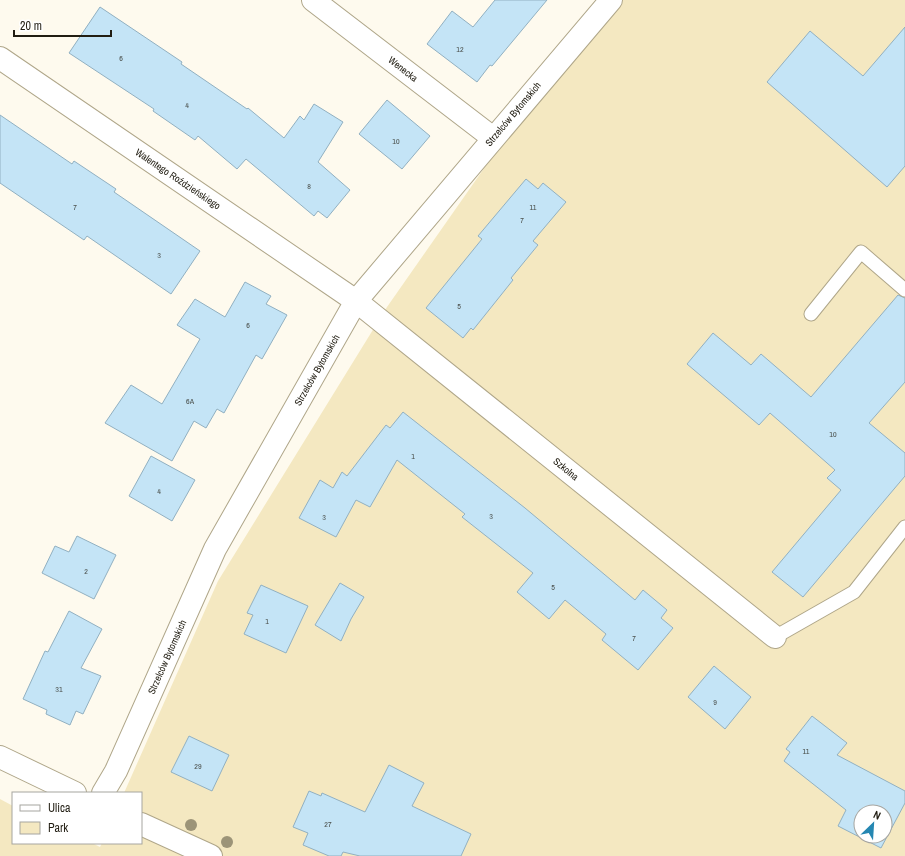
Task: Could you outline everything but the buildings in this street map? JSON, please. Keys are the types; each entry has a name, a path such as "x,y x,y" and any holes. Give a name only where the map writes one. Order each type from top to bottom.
{"street":[{"name":"Wenecka","path":"313,0 493,138"},
{"name":"Strzelców Bytomskich","path":"105,792 116,770 215,549 356,301 610,0"},
{"name":"Walentego Roździeńskiego","path":"0,58 356,301"},
{"name":"Szkolna","path":"356,301 775,637"},
{"path":"0,757 73,792"},
{"path":"142,824 211,856"}],"lane":[{"path":"811,314 861,252 905,290"},
{"path":"775,637 854,592 905,527"}],"green space":[{"path":"614,0 905,0 905,856 0,856 0,799 12,805 12,844 94,844 100,847 102,844 142,844 142,792 124,792 218,581 387,307 550,74"}]}
